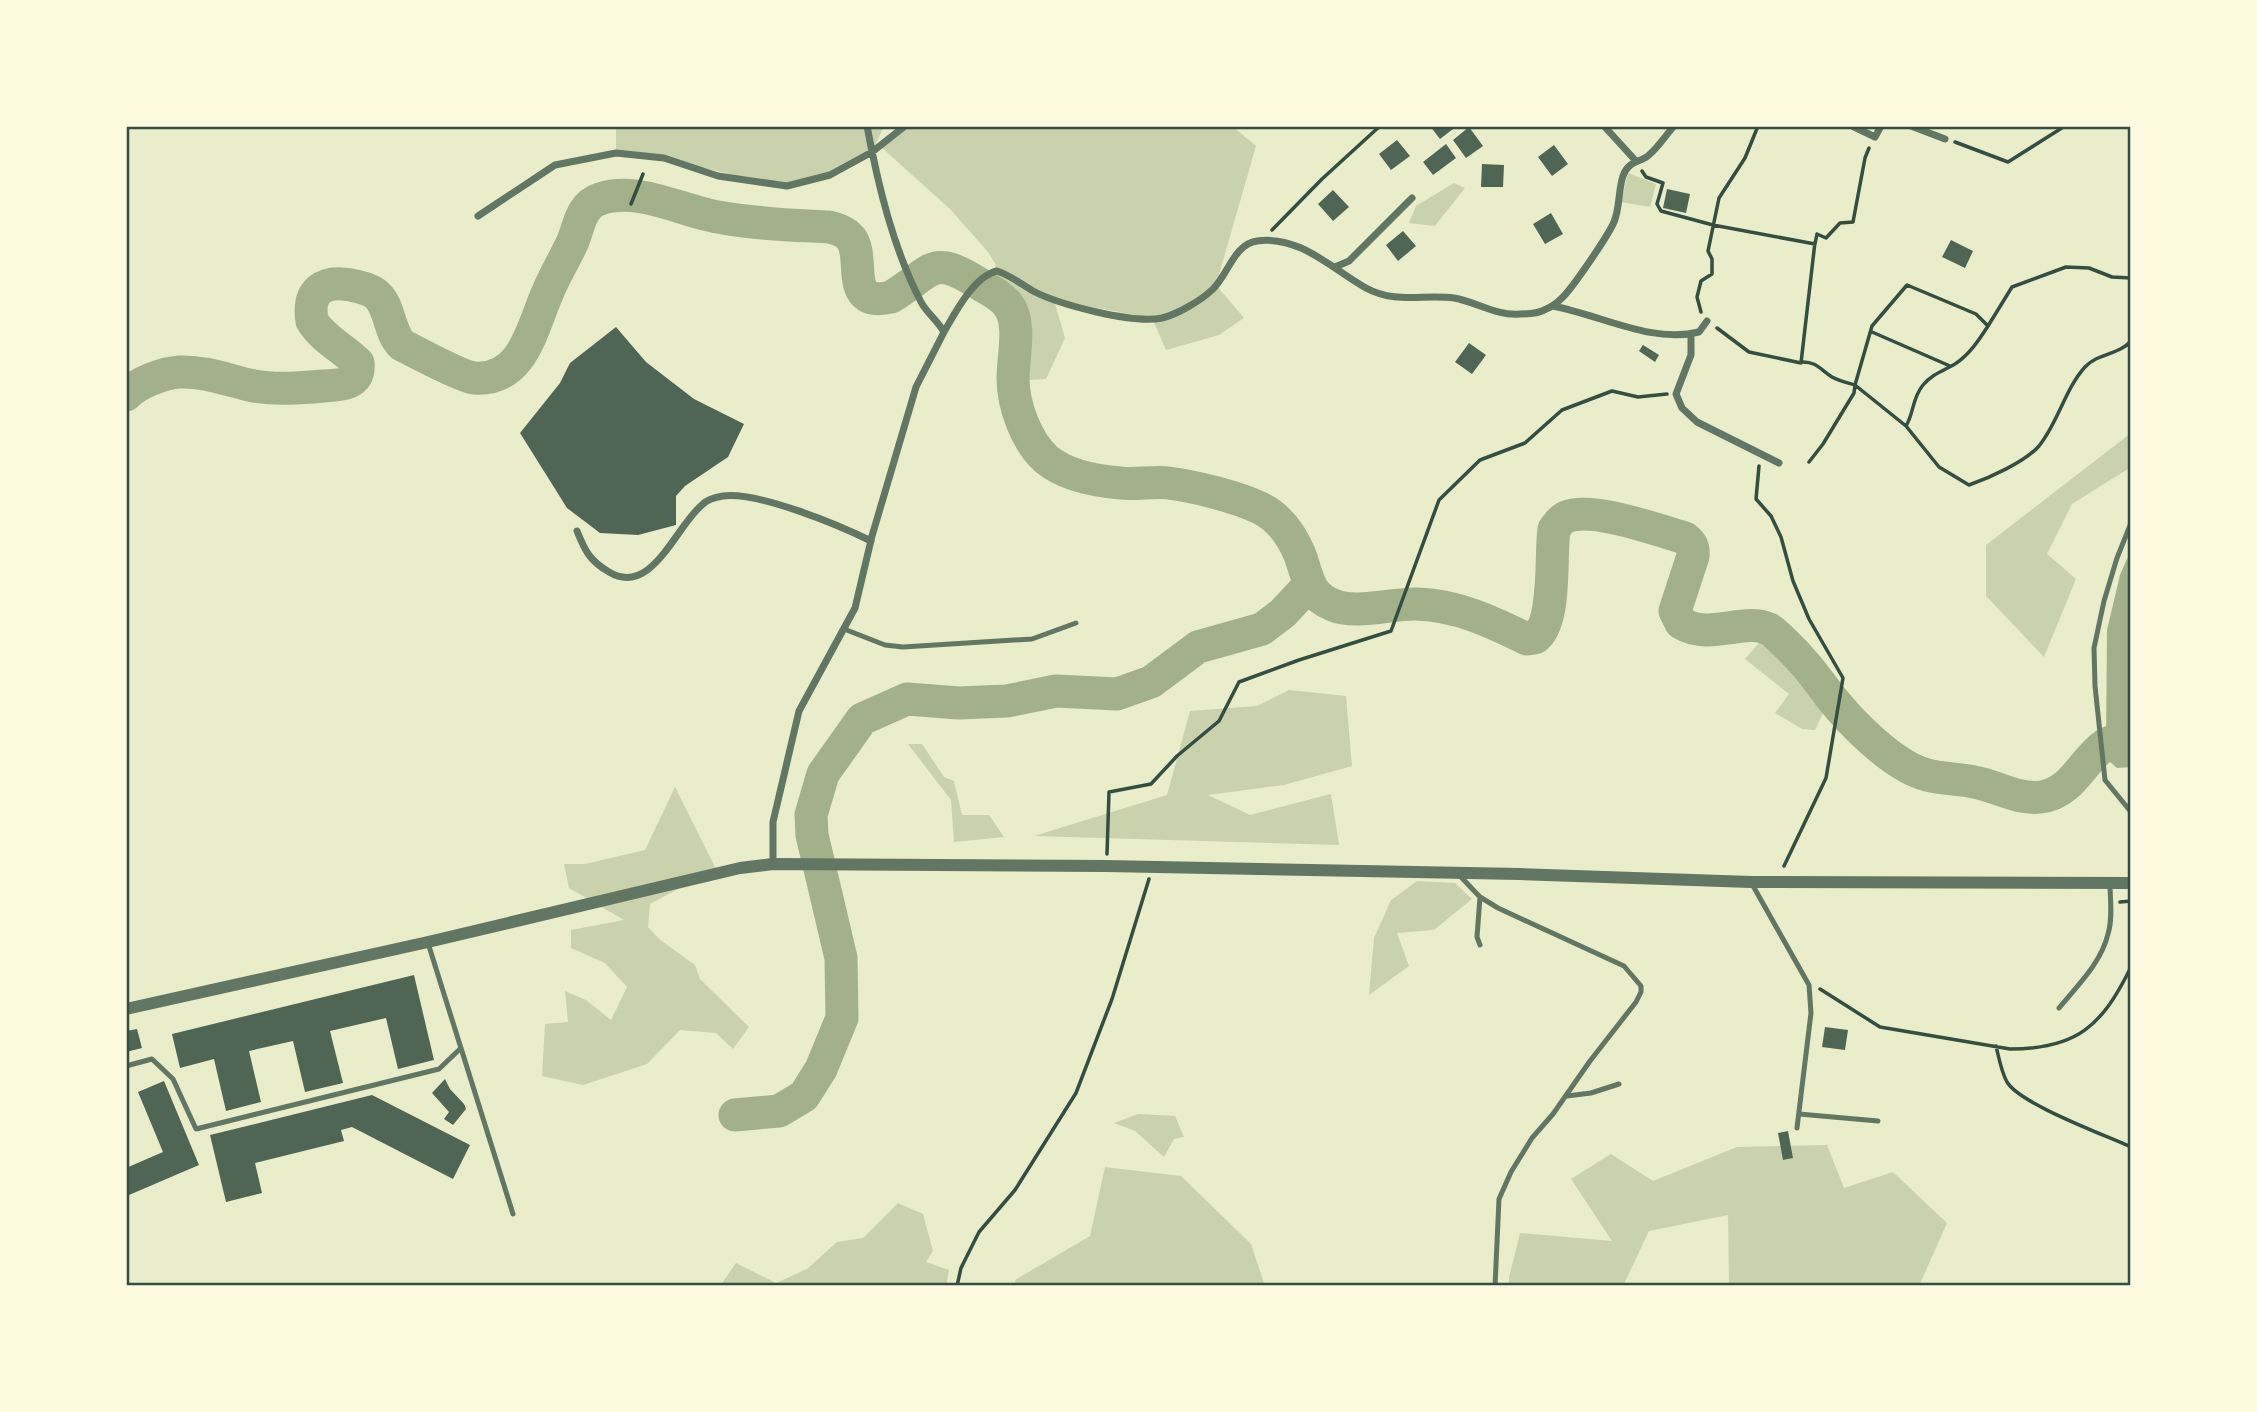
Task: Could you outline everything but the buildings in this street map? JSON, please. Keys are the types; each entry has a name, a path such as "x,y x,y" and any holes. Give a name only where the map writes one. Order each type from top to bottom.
{"street":[{"path":"867,126 901,260 919,297 944,332"},
{"path":"478,216 555,165 615,153 664,158 718,176 787,186 830,175 872,152 905,126"},
{"path":"1604,126 1635,160"},
{"path":"778,864 773,822 799,711 855,608 871,541 916,387 964,299 987,273 996,271 1054,299 1125,318 1161,318 1192,304 1213,289 1237,252 1255,241 1284,241 1311,253 1385,297 1411,299 1439,296 1458,299 1499,313 1519,315 1546,310 1564,297 1613,223 1623,176 1635,160 1648,157 1674,126"},
{"path":"1852,126 1875,137 1881,126"},
{"path":"1911,126 1945,139"},
{"path":"1335,267 1349,261 1412,198"},
{"path":"1552,306 1575,310 1634,329 1681,337 1699,332 1707,321"},
{"path":"1691,334 1691,355 1676,394 1682,408 1697,422 1779,463"},
{"path":"577,531 586,554 593,562 627,579 638,577 666,551 704,503 724,496 769,503 837,524 871,541"},
{"path":"126,1009 428,942 740,868 778,864 1106,866 1751,881 2131,883"}],"lane":[{"path":"2131,523 2104,601 2094,648 2095,686 2105,780 2131,811"},
{"path":"844,629 885,645 903,647 1032,639 1076,623"},
{"path":"1457,873 1480,897 1498,908 1624,966 1641,986 1636,1002 1567,1096 1532,1138 1511,1172 1499,1199 1495,1286"},
{"path":"1751,881 1809,985 1811,1013 1797,1128"},
{"path":"2059,1008 2090,971 2103,947 2109,932 2110,883"},
{"path":"1480,897 1477,937 1480,944"},
{"path":"428,942 513,1214"},
{"path":"126,1066 152,1059 173,1079 196,1129 439,1069 461,1048"},
{"path":"1567,1096 1591,1093 1619,1084"},
{"path":"1799,1114 1878,1121"}],"path":[{"path":"1260,241 1322,178 1380,126"},
{"path":"1758,126 1745,158 1719,198 1708,251 1712,259 1712,274 1702,281 1697,297 1702,311 1697,315 1758,356 1808,362 1833,378 1855,385 1906,426 1939,467 1969,485 1996,476 2038,446 2086,366 2104,355 2125,349 2131,341"},
{"path":"1945,139 2008,162 2066,126"},
{"path":"1799,362 1801,363 1817,234 1826,238 1840,223 1853,222 1864,158 1875,137"},
{"path":"1635,160 1646,177 1664,183 1657,204 1661,211 1776,239 1815,242"},
{"path":"631,204 643,174"},
{"path":"1906,426 1920,388 1932,374 1950,366 1975,346 2011,287 2066,267 2088,268 2112,277 2131,278"},
{"path":"1809,462 1824,444 1854,393 1872,326 1907,285 1976,314 1988,326"},
{"path":"1871,332 1950,366"},
{"path":"1106,866 1109,792 1151,784 1177,756 1219,721 1239,682 1391,631 1439,500 1480,460 1525,443 1562,410 1612,391 1638,397 1676,394"},
{"path":"1761,454 1756,499 1771,516 1781,537 1793,581 1804,606 1843,678 1826,778 1783,870"},
{"path":"957,1286 961,1268 979,1232 1015,1190 1076,1093 1112,999 1152,867"},
{"path":"1807,981 1880,1027 2024,1049 2054,1046 2073,1039 2092,1025 2120,990 2131,967"},
{"path":"1996,1046 2008,1085 2023,1096 2084,1128 2131,1147"}],"shaded area":[{"path":"616,126 884,126 872,152 830,175 777,185 674,161 616,153"},
{"path":"900,126 1232,126 1256,146 1216,285 1244,318 1219,335 1166,350 1152,318 1054,300 1065,338 1046,379 1013,381 1016,344 1013,316 1005,302 988,289 996,265 950,209 880,146"},
{"path":"1628,173 1656,184 1650,207 1621,202"},
{"path":"1454,183 1465,188 1435,226 1409,223 1416,206"},
{"path":"2131,433 2131,467 2072,504 2047,554 2076,579 2044,657 1986,596 1986,545"},
{"path":"2131,550 2131,767 2117,768 2109,761 2106,743 2107,630 2120,575"},
{"path":"1770,630 1807,663 1831,697 1815,730 1802,729 1775,713 1789,694 1745,659"},
{"path":"1289,690 1346,696 1352,766 1284,785 1208,795 1250,815 1331,794 1339,845 1034,836 1167,795 1190,711 1257,706"},
{"path":"908,744 922,744 944,777 954,781 962,815 989,815 1004,837 954,842 951,800"},
{"path":"675,787 716,869 650,904 648,927 659,939 695,965 700,979 749,1027 733,1049 716,1033 680,1030 647,1064 583,1085 542,1076 545,1024 568,1022 565,991 586,1000 611,1020 627,987 605,963 571,948 571,930 624,920 569,888 564,864 585,864 645,850"},
{"path":"1417,881 1455,883 1472,899 1434,930 1397,933 1409,966 1369,995 1374,938 1391,900"},
{"path":"1138,1114 1175,1116 1184,1137 1174,1139 1164,1157 1135,1131 1114,1123"},
{"path":"1827,1145 1844,1188 1893,1172 1947,1223 1919,1286 1729,1286 1728,1215 1649,1231 1623,1286 1509,1286 1520,1233 1612,1241 1571,1179 1611,1154 1653,1181 1737,1147"},
{"path":"1105,1167 1181,1176 1251,1244 1265,1286 1016,1286 1015,1280 1090,1236"},
{"path":"898,1203 923,1214 933,1251 926,1262 949,1270 946,1286 720,1286 736,1263 776,1283 807,1269 837,1242 863,1238"}],"waterway":[{"path":"126,395 151,379 180,372 271,388 337,385 353,380 358,363 322,333 312,321 311,310 315,295 325,286 333,284 358,287 377,295 382,300 394,333 402,345 467,376 491,377 515,362 523,350 585,211 600,199 630,195 732,219 829,227 842,231 852,240 861,289 867,296 876,299 891,297 932,269 940,267 962,274 1005,302 1015,321 1013,378 1018,411 1032,443 1046,459 1062,470 1091,479 1178,484 1228,496 1260,508 1273,516 1289,534 1314,591 1333,605 1352,609 1407,604 1432,605 1474,616 1527,639 1535,638 1542,630 1550,603 1554,529 1561,520 1577,514 1608,517 1685,538 1690,544 1693,556 1675,611 1681,623 1703,630 1749,626 1771,630 1809,668 1838,706 1861,730 1900,763 1914,770 2024,796 2041,797 2052,794 2070,782 2106,744 2131,736"},
{"path":"735,1115 779,1111 804,1096 821,1069 842,1018 841,958 812,835 811,815 823,774 862,719 907,699 959,703 1007,701 1056,691 1117,694 1151,682 1198,647 1262,629 1283,613 1309,585"}]}
